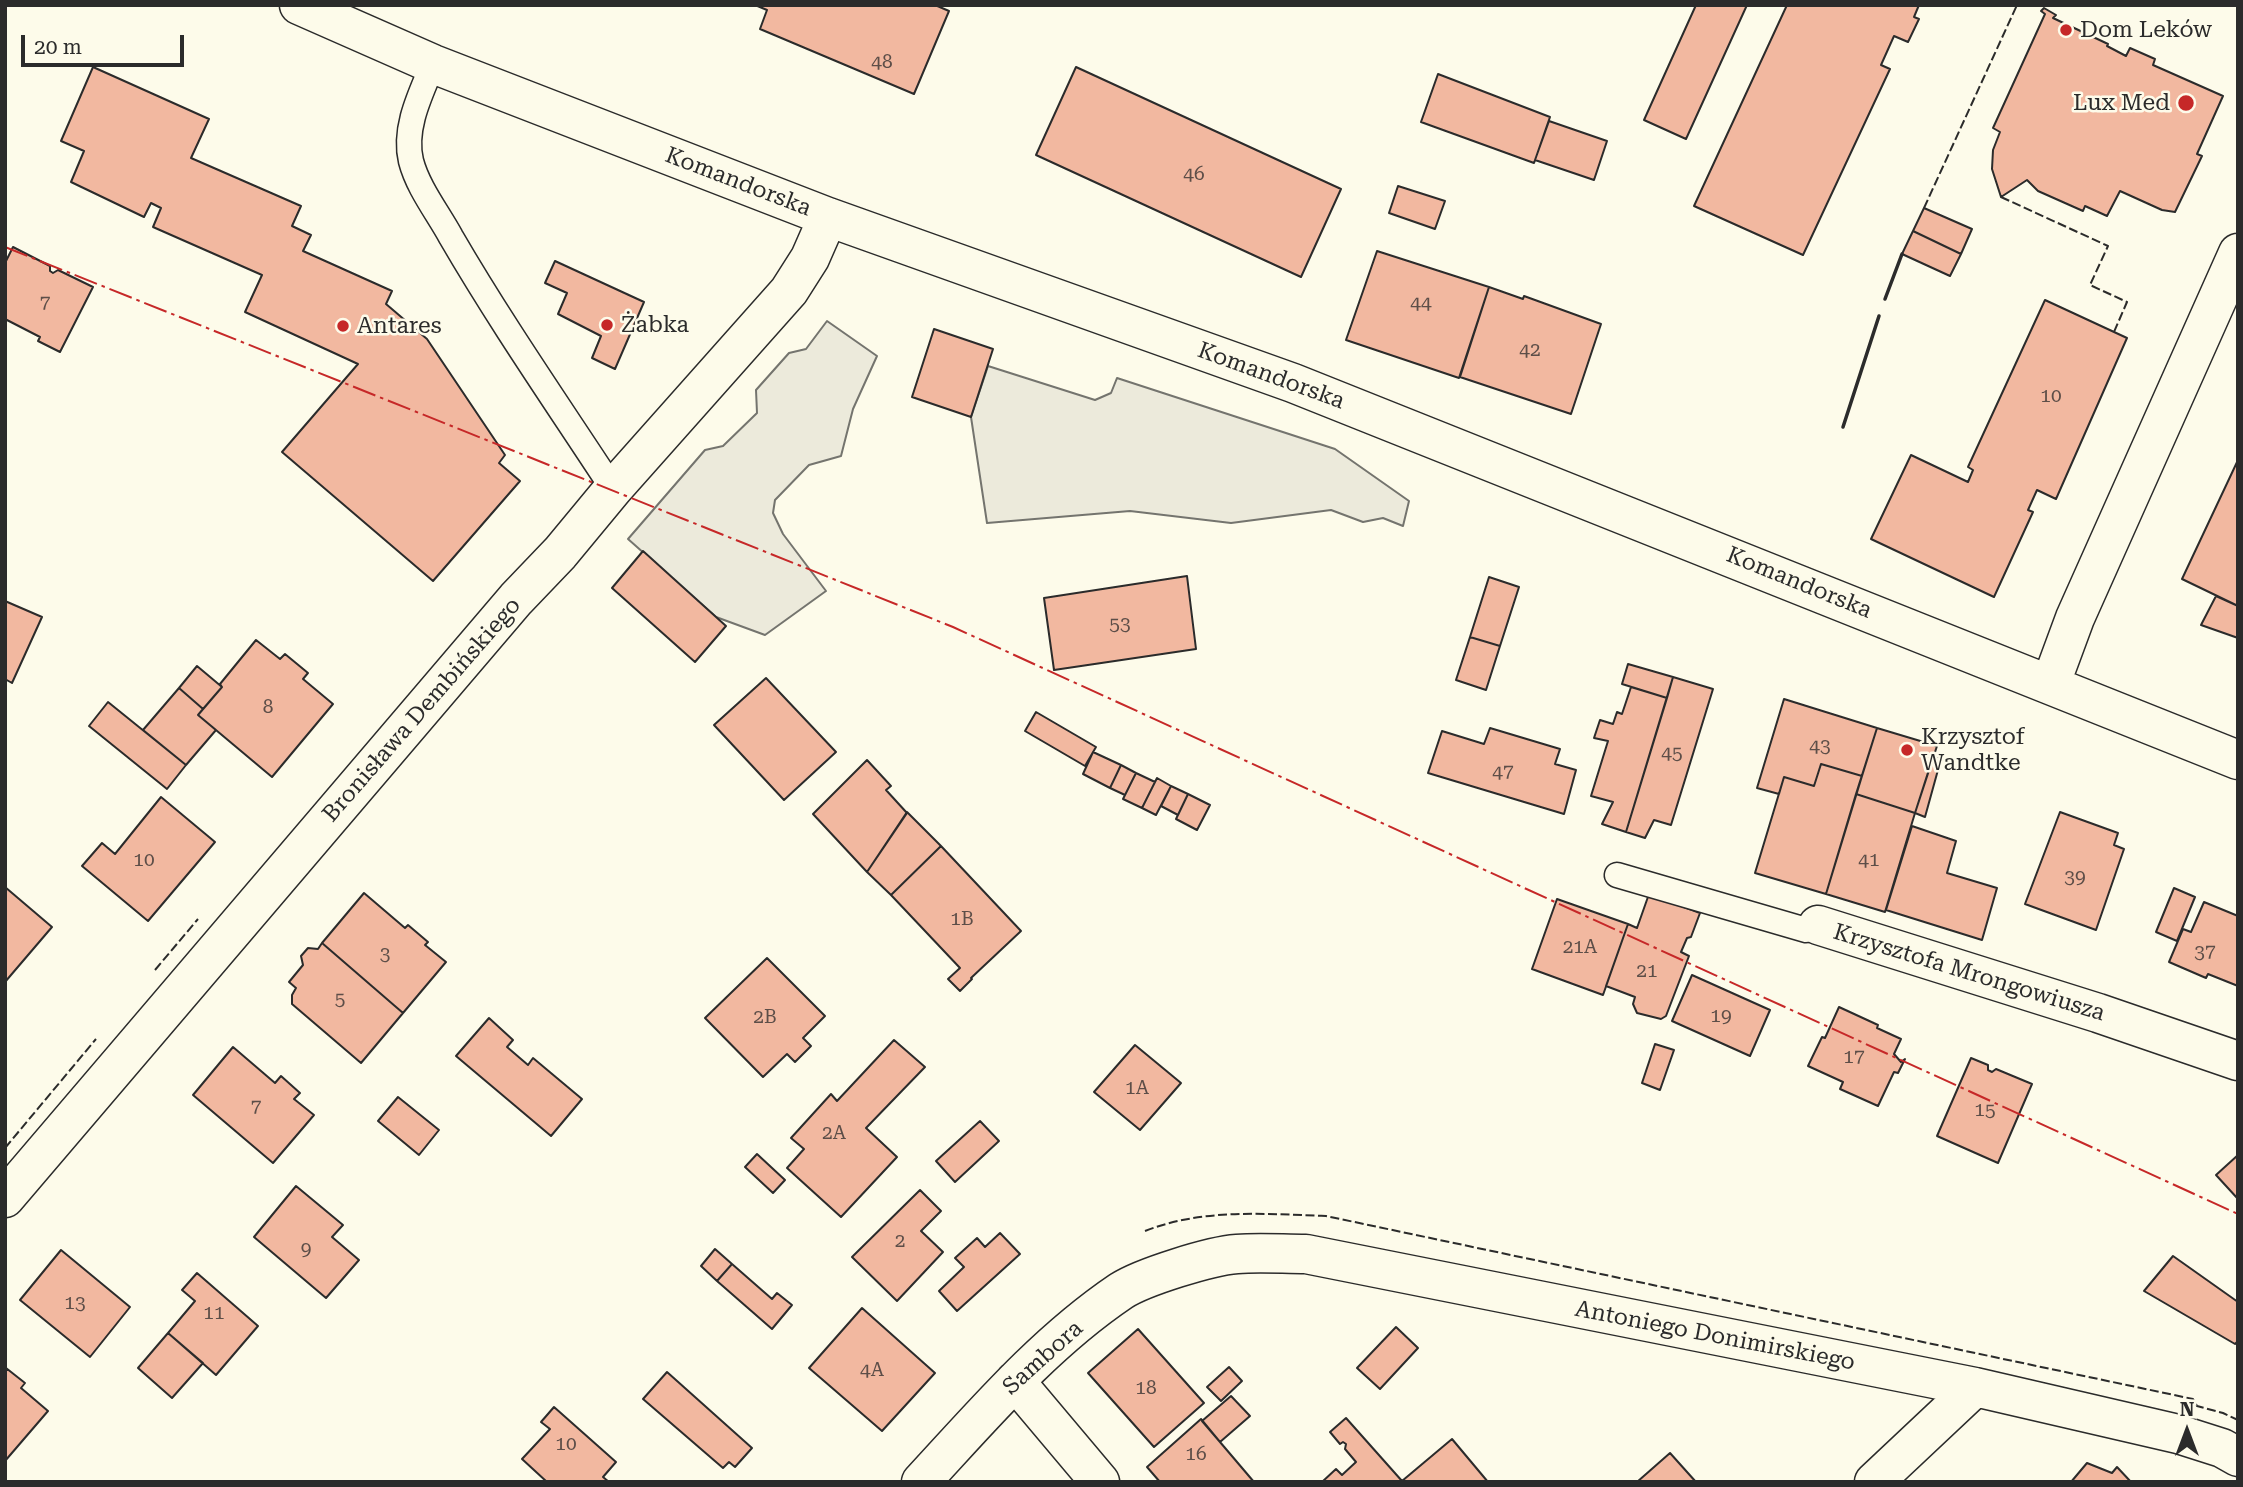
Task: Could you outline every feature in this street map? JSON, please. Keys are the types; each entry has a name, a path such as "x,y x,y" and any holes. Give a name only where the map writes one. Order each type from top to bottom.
{"street":[{"name":"Komandorska","path":"299,5 433,64 828,217 1293,383 2238,760"},
{"name":"Bronisława Dembińskiego","path":"5,1198 508,610 789,291 810,258 828,217"},
{"path":"2051,684 2075,618 2238,253"},
{"name":"Krzysztofa Mrongowiusza","path":"1818,925 2098,1013 2238,1062"},
{"name":"Antoniego Donimirskiego","path":"1187,1264 1236,1254 1306,1254 1975,1387 2178,1434 2222,1448 2238,1457"},
{"name":"Sambora","path":"920,1482 1015,1381 1072,1330 1123,1290 1187,1264"},
{"path":"1015,1381 1100,1482"},
{"path":"1874,1482 1975,1387"}],"lane":[{"path":"433,64 411,124 411,160 420,182 467,265 613,489"},
{"name":"Krzysztofa Mrongowiusza","path":"1617,875 1806,930 1818,925"}],"shaded area":[{"path":"827,321 877,356 853,409 841,456 809,465 775,500 773,513 783,534 826,591 765,635 716,617 628,539 705,450 723,446 757,413 756,390 789,353 806,349"},
{"path":"988,366 1095,400 1111,393 1117,378 1335,449 1409,501 1403,526 1383,518 1363,522 1331,510 1231,523 1130,511 987,523 971,417"}],"building":[{"path":"755,5 935,5 949,11 914,94 760,29 767,10"},
{"path":"1696,5 1747,5 1686,139 1644,120"},
{"path":"1787,5 1919,5 1914,17 1919,19 1908,42 1894,36 1881,65 1890,69 1803,255 1694,206"},
{"path":"2044,8 2056,15 2053,18 2108,44 2107,46 2126,56 2130,48 2155,59 2153,65 2223,96 2197,154 2202,156 2175,212 2162,210 2120,191 2107,216 2085,206 2083,211 2038,191 2027,180 2001,197 1992,169 1993,150 2000,132 1993,128 2045,14 2041,11"},
{"name":"Antares","path":"93,67 209,119 191,158 301,206 292,226 311,235 303,251 392,291 386,304 427,339 505,455 499,463 520,481 433,581 282,452 358,364 245,312 262,275 153,227 161,208 151,203 144,217 71,182 84,151 61,141"},
{"path":"1076,67 1341,189 1301,277 1036,155"},
{"path":"1438,74 1550,117 1534,163 1421,122"},
{"path":"1549,121 1607,141 1594,180 1535,160"},
{"path":"1398,186 1445,201 1435,229 1389,213"},
{"path":"1924,208 1972,229 1961,254 1913,231"},
{"path":"1913,231 1961,254 1950,276 1902,254"},
{"path":"13,247 50,266 53,273 58,270 93,287 60,352 38,341 40,337 5,319 5,263"},
{"path":"1377,251 1489,287 1459,378 1346,340"},
{"name":"Żabka","path":"555,261 644,302 615,369 592,358 601,336 558,314 567,293 545,283"},
{"path":"1489,287 1523,299 1524,296 1601,324 1571,414 1460,377"},
{"path":"2045,300 2127,338 2056,499 2037,490 2028,510 2033,512 1994,597 1871,539 1911,455 1968,482 1973,470 1968,467"},
{"path":"934,329 993,349 971,417 912,397"},
{"path":"2238,460 2238,606 2182,579"},
{"path":"643,551 726,626 695,662 612,588"},
{"path":"1187,576 1196,649 1054,670 1044,598"},
{"path":"1489,577 1519,587 1500,646 1470,637"},
{"path":"2216,596 2238,606 2238,638 2201,625"},
{"path":"5,601 42,617 12,683 5,679"},
{"path":"1470,637 1500,646 1486,690 1456,680"},
{"path":"256,640 280,659 285,654 308,673 303,679 333,704 272,777 198,715"},
{"path":"1628,664 1673,677 1667,698 1622,684"},
{"path":"197,666 222,687 203,709 179,688"},
{"path":"1673,677 1713,689 1671,825 1654,820 1645,838 1626,832"},
{"path":"766,678 836,752 784,800 714,725"},
{"path":"1631,687 1667,698 1626,832 1602,824 1613,802 1591,796 1608,741 1594,738 1600,720 1613,724 1617,712 1622,714"},
{"path":"179,688 203,709 198,715 216,730 186,765 143,730"},
{"path":"1784,699 1877,728 1862,776 1821,764 1814,786 1784,777 1779,794 1757,788"},
{"path":"108,702 186,765 167,789 89,726"},
{"path":"1036,712 1096,747 1085,766 1025,731"},
{"path":"1490,728 1560,749 1555,764 1576,770 1564,814 1428,773 1442,731 1484,744"},
{"path":"1877,728 1937,746 1915,813 1856,794"},
{"path":"1093,752 1121,765 1110,788 1083,774"},
{"path":"1933,757 1941,759 1925,817 1915,813"},
{"path":"867,760 891,786 886,790 907,813 867,872 813,814"},
{"path":"1821,764 1862,776 1826,894 1755,873 1784,777 1814,786"},
{"path":"1121,765 1136,773 1125,795 1110,788"},
{"path":"1136,773 1155,782 1142,808 1123,799"},
{"path":"1157,778 1171,786 1156,815 1142,808"},
{"path":"1171,786 1188,794 1178,815 1161,806"},
{"path":"1188,794 1210,805 1197,830 1176,819"},
{"path":"1856,794 1915,813 1885,912 1826,894"},
{"path":"161,797 215,842 148,921 82,866 102,843 115,854"},
{"path":"907,812 941,846 891,895 867,872"},
{"path":"2060,812 2118,833 2114,845 2124,849 2096,930 2025,904"},
{"path":"1912,826 1956,841 1947,873 1997,888 1982,940 1886,910"},
{"path":"941,846 1021,931 960,991 948,979 960,968 891,895"},
{"path":"5,887 52,927 5,982"},
{"path":"2174,888 2195,897 2177,941 2156,932"},
{"path":"364,893 405,928 408,925 428,942 425,945 446,962 403,1013 322,943"},
{"path":"1649,894 1700,913 1691,937 1687,938 1681,952 1689,956 1666,1016 1661,1019 1637,1013 1633,1004 1635,997 1606,986 1628,924 1637,928"},
{"path":"1557,899 1628,924 1603,995 1532,969"},
{"path":"2204,902 2238,916 2238,986 2208,974 2206,978 2169,962 2183,929 2191,932"},
{"path":"322,943 403,1013 361,1063 292,1004 292,995 296,988 289,982 303,965 301,956 308,948 318,949"},
{"path":"767,958 825,1016 803,1038 811,1046 795,1062 787,1054 763,1077 705,1018"},
{"path":"1692,975 1770,1010 1750,1056 1672,1021"},
{"path":"1839,1007 1901,1039 1894,1054 1901,1062 1905,1059 1898,1073 1894,1072 1878,1106 1840,1089 1843,1082 1808,1066"},
{"path":"489,1018 513,1040 507,1047 528,1065 533,1058 582,1099 551,1136 456,1056"},
{"path":"894,1040 925,1067 866,1128 897,1157 841,1217 787,1168 804,1149 791,1138 831,1094 837,1101"},
{"path":"1655,1044 1674,1050 1660,1090 1642,1083"},
{"path":"1135,1045 1181,1083 1140,1130 1094,1092"},
{"path":"233,1047 275,1083 281,1076 300,1093 294,1099 314,1115 273,1163 193,1095"},
{"path":"1971,1058 1988,1065 1988,1070 1992,1072 1996,1069 2032,1084 1998,1163 1937,1136"},
{"path":"398,1097 439,1130 419,1155 378,1121"},
{"path":"980,1121 999,1141 955,1182 936,1161"},
{"path":"757,1154 785,1180 773,1193 745,1167"},
{"path":"2238,1155 2238,1199 2216,1175"},
{"path":"296,1186 343,1225 332,1237 359,1260 326,1298 254,1237"},
{"path":"920,1190 941,1211 921,1231 943,1252 897,1301 852,1257"},
{"path":"1000,1233 1020,1254 957,1311 939,1291 964,1267 955,1258 977,1238 985,1247"},
{"path":"715,1249 732,1264 717,1281 701,1266"},
{"path":"61,1250 130,1307 90,1357 20,1300"},
{"path":"2173,1256 2238,1302 2238,1341 2235,1344 2144,1291"},
{"path":"732,1264 772,1299 777,1293 792,1305 772,1329 717,1281"},
{"path":"197,1273 258,1326 216,1375 168,1333 195,1301 182,1290"},
{"path":"862,1308 935,1373 882,1431 809,1368"},
{"path":"1396,1327 1418,1348 1380,1389 1357,1368"},
{"path":"1138,1329 1204,1403 1154,1447 1088,1373"},
{"path":"168,1333 203,1363 172,1398 138,1368"},
{"path":"1229,1367 1242,1381 1221,1401 1207,1387"},
{"path":"6,1368 25,1383 21,1388 48,1411 5,1461"},
{"path":"667,1372 752,1448 735,1467 729,1462 723,1468 643,1399"},
{"path":"1231,1396 1250,1416 1220,1442 1202,1421"},
{"path":"554,1407 616,1462 603,1477 609,1482 547,1482 522,1459 550,1429 541,1422"},
{"path":"1346,1418 1401,1482 1322,1482 1336,1469 1342,1475 1356,1462 1345,1449 1346,1444 1340,1444 1330,1432"},
{"path":"1201,1419 1254,1482 1160,1482 1147,1467"},
{"path":"1452,1439 1488,1482 1402,1481"},
{"path":"1670,1453 1696,1482 1637,1482"},
{"path":"2087,1463 2112,1473 2117,1467 2131,1482 2071,1482"}],"fence":[{"path":"1924,208 2017,5"},
{"path":"2001,197 2108,246 2090,285 2127,302 2114,332"},
{"path":"155,970 198,919"},
{"path":"5,1148 96,1039"},
{"path":"1145,1231 1190,1219 1235,1214 1326,1216 2193,1399 2197,1406 2238,1420"}],"wall":[{"path":"1885,299 1902,254"},
{"path":"1843,427 1879,316"}],"power":[{"path":"5,247 953,627 2238,1214"}],"place":[{"name":"Dom Leków","path":"2066,30"},
{"name":"Lux Med","path":"2186,103"},
{"name":"Żabka","path":"607,325"},
{"name":"Antares","path":"343,326"},
{"name":"Krzysztof Wandtke","path":"1907,750"}]}
